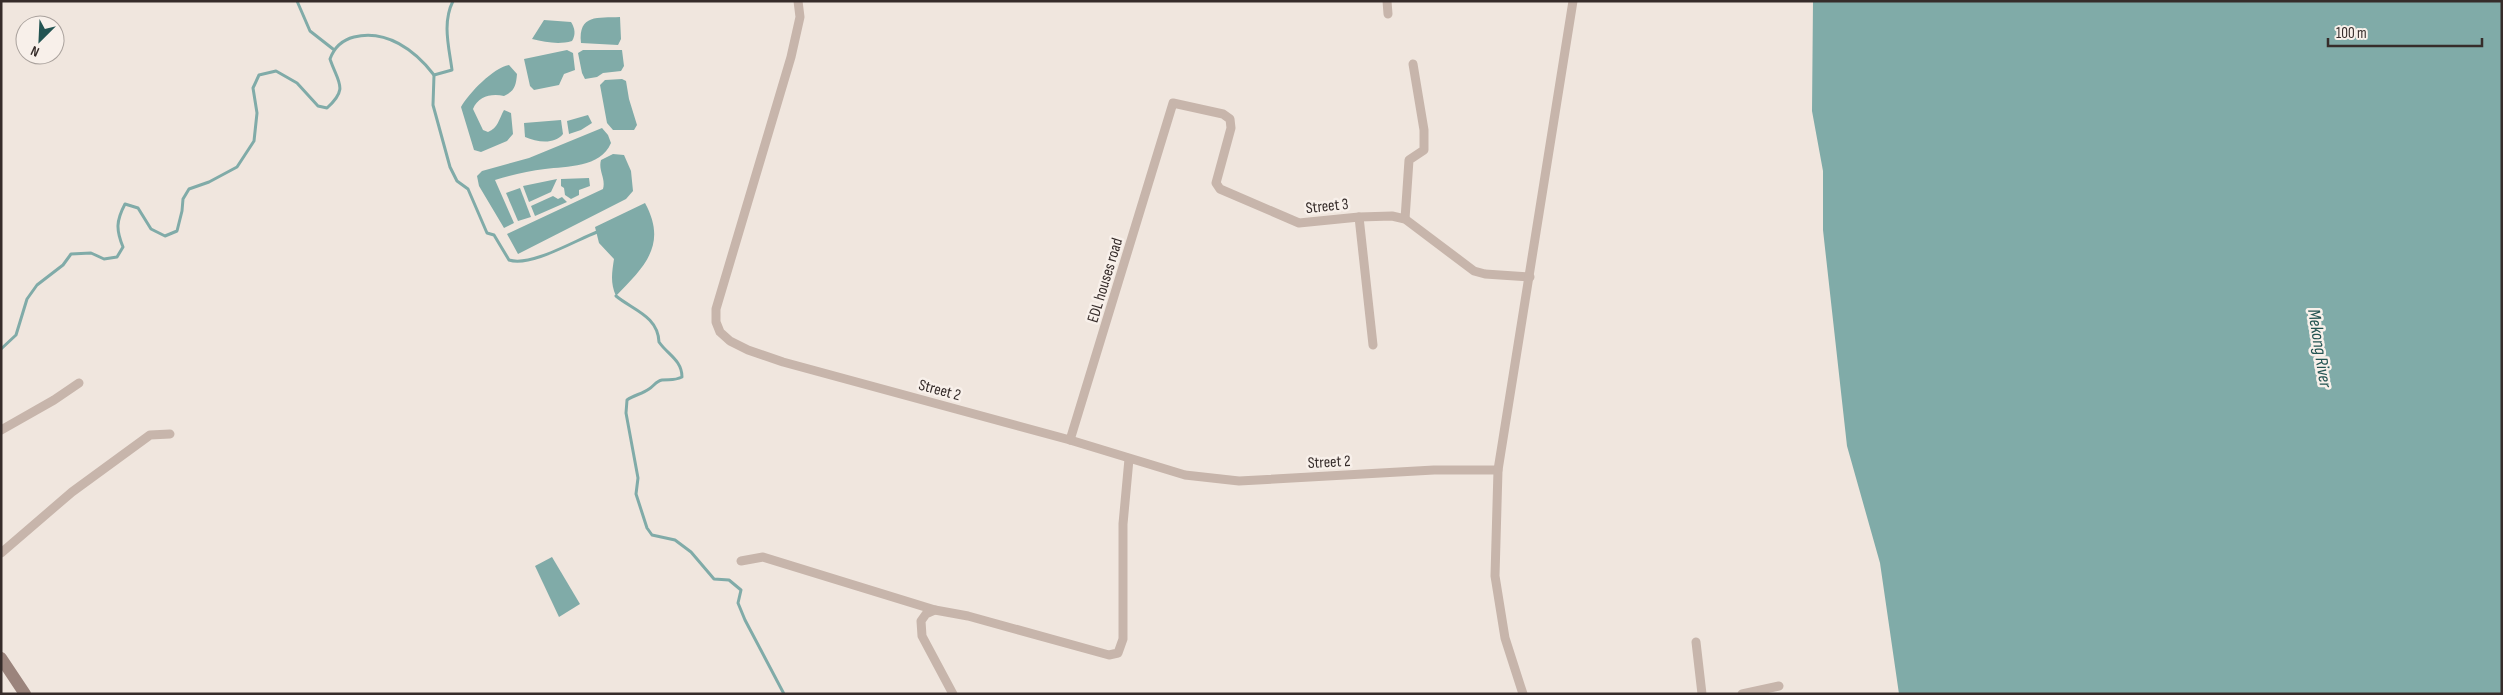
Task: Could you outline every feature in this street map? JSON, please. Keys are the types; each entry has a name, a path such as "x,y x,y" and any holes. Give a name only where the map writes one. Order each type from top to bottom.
{"street":[{"name":"Street 2","path":"798,1 800,17 791,56 716,309 720,332 730,341 748,350 783,362 1070,440 1185,475 1239,481 1434,470 1498,470"},
{"path":"1387,1 1388,14"},
{"path":"1523,694 1506,638 1495,576 1498,470 1573,1"},
{"path":"1413,64 1424,130 1424,150 1409,160 1404,219 1474,271 1485,274 1530,277"},
{"name":"EDL houses road","path":"1070,440 1174,103"},
{"name":"Street 3","path":"1174,103 1223,114 1230,119 1231,128 1216,183 1220,189 1299,223 1359,217 1392,216 1404,219"},
{"path":"1359,217 1374,345"},
{"path":"1,430 54,400 79,383"},
{"path":"1,553 72,492 150,435 170,434"},
{"path":"741,561 763,557 935,610 968,616 1110,655 1118,653 1123,639 1123,524 1129,459"},
{"path":"935,610 926,614 921,621 922,636 953,694"},
{"path":"1696,642 1702,694"},
{"path":"1,658 25,694"},
{"path":"1742,694 1779,686"}],"water":[{"name":"Mekong River","path":"1813,1 2502,1 2502,694 1899,694 1880,563 1847,446 1823,230 1823,171 1812,111"},
{"path":"620,17 621,39 618,45 581,43 581,34 586,22 597,18"},
{"path":"544,20 571,22 574,31 572,41 557,43 532,39"},
{"path":"567,50 573,53 575,70 564,74 559,85 534,90 530,86 524,59"},
{"path":"583,50 622,50 624,66 621,71 603,73 597,77 585,79 578,53"},
{"path":"509,65 517,74 513,90 504,96 486,96 478,101 473,109 483,130 488,132 496,126 504,110 511,113 513,134 507,141 481,152 474,150 461,107 482,82 496,71"},
{"path":"622,79 626,81 637,125 634,130 613,130 607,123 600,85 605,80"},
{"path":"588,115 592,123 581,130 569,134 567,121"},
{"path":"561,120 563,134 555,140 545,142 525,137 524,123"},
{"path":"602,128 608,135 611,143 606,151 591,161 573,166 526,172 495,180 514,223 504,228 479,186 477,176 482,171 529,158"},
{"path":"613,154 624,155 631,171 633,191 626,199 518,254 507,234 603,189 604,181 600,168 601,160"},
{"path":"589,178 590,186 579,190 579,195 571,199 565,195 564,188 561,186 561,179"},
{"path":"557,179 551,192 529,202 523,186"},
{"path":"520,188 531,217 518,221 506,193"},
{"path":"553,196 558,199 562,197 567,202 535,216 531,206"},
{"path":"645,203 652,218 654,231 650,254 636,275 616,296 612,282 614,259 599,243 595,227"},
{"path":"552,557 580,604 559,617 535,566"}],"waterway":[{"path":"297,1 310,31 333,49"},
{"path":"1,349 16,335 27,299 37,285 63,265 71,254 91,253 104,259 117,257 123,247 118,226 125,204 138,208 151,229 165,236 177,231 183,199 189,189 209,182 237,167 254,141 257,113 253,88 259,75 276,71 297,83 318,106 327,108 334,101 340,90 340,85 330,59 332,55 336,48 346,40 366,35 377,36 399,44 418,57 434,75 452,70 447,26 453,1"},
{"path":"434,75 433,105 450,167 457,181 468,189 487,233 494,235 509,260 529,260 540,257 597,232"},
{"path":"616,296 644,314 654,326 658,333 659,342 680,366 682,377 657,382 651,388 627,400 626,413 638,478 636,494 647,528 652,535 675,540 691,552 714,579 729,580 741,590 738,603 745,620 784,694"}]}
